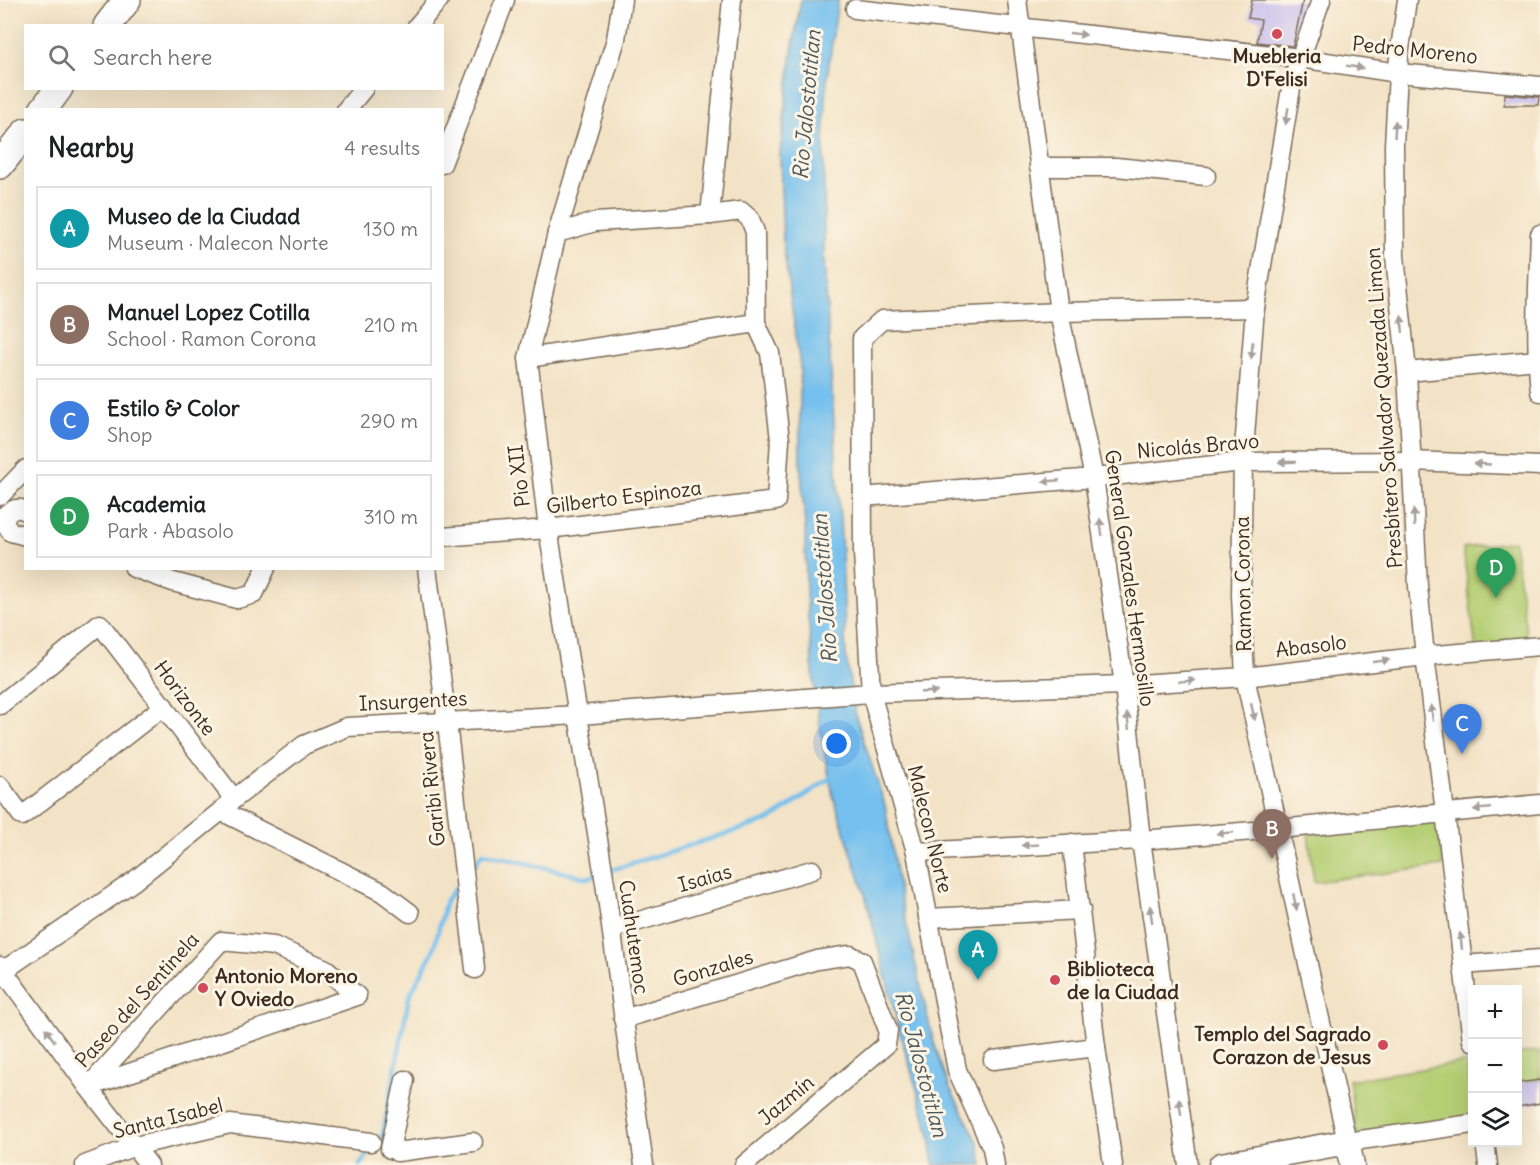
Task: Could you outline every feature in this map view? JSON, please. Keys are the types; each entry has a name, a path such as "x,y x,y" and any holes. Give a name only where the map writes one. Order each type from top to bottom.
{"main road":[{"path":"109,24 127,0"},
{"path":"44,108 58,90"},
{"path":"0,165 24,135"}],"street":[{"path":"419,24 439,0"},
{"path":"444,159 505,0"},
{"name":"Pio XII","path":"579,715 548,530 528,358 557,233 616,39 622,0"},
{"path":"710,214 732,0"},
{"name":"General Gonzales Hermosillo","path":"1017,0 1059,312 1094,478 1125,685 1140,840 1188,1165"},
{"name":"Ramon Corona","path":"1321,0 1292,82 1255,308 1243,462 1241,596 1245,677 1349,1154"},
{"name":"Presbítero Salvador Quezada Limon","path":"1407,0 1399,56 1394,145 1395,256 1407,372 1418,586 1473,1039"},
{"name":"Pedro Moreno","path":"855,9 1300,58 1398,73 1540,86"},
{"path":"348,108 362,90"},
{"path":"1039,167 1116,167 1206,176"},
{"path":"528,358 756,323 755,232 750,219 741,211 595,222 557,233"},
{"path":"1540,234 1537,360 1540,392"},
{"name":"Malecon Norte","path":"995,1165 992,1148 957,1070 916,852 864,694 862,338 882,320 1059,312 1255,308"},
{"name":"Gilberto Espinoza","path":"444,537 548,530 776,501 780,440 770,353 756,323"},
{"path":"1407,372 1537,360"},
{"name":"Nicolás Bravo","path":"862,497 1094,478 1243,462 1411,461 1540,466"},
{"path":"0,496 24,471"},
{"path":"24,510 14,509 5,514 5,524 11,532 24,535"},
{"path":"147,570 179,575 237,599 254,594 265,570"},
{"name":"Garibi Rivera","path":"427,570 475,969"},
{"name":"Horizonte","path":"0,705 100,624 164,706 228,805"},
{"name":"Abasolo","path":"864,694 1125,685 1245,677 1425,656 1540,646"},
{"name":"Insurgentes","path":"1,970 134,881 304,745 347,727 579,715 864,694"},
{"path":"0,786 22,816 164,706"},
{"name":"Cuahutemoc","path":"579,715 612,929 644,1165"},
{"path":"916,852 1140,840 1540,804"},
{"path":"228,805 382,892 410,913"},
{"path":"1072,843 1096,1047 1113,1165"},
{"name":"Isaias","path":"612,929 812,870"},
{"path":"928,918 1081,910"},
{"name":"Paseo del Sentinela","path":"221,941 274,946 326,969 357,996 195,1050 88,1087 221,941"},
{"name":"Gonzales","path":"623,1019 817,960 850,955 862,961 888,1030 886,1046 858,1069"},
{"path":"1463,965 1540,959"},
{"path":"1,970 149,1165"},
{"path":"993,1060 1096,1047"},
{"name":"Jazmín","path":"744,1165 858,1069"},
{"path":"390,1151 405,1080"},
{"name":"Santa Isabel","path":"85,1165 135,1146 230,1124 324,1136 390,1151 473,1142"},
{"path":"1221,1165 1349,1154 1468,1125"},
{"path":"1486,1147 1488,1165"}],"green space":[{"path":"1514,541 1528,647 1476,651 1463,548"},
{"path":"1438,819 1443,866 1314,882 1308,833"},
{"path":"1540,1051 1540,1080 1522,1082 1522,1053"},
{"path":"1467,1062 1468,1119 1357,1135 1349,1080"}],"water":[{"name":"Rio Jalostotitlan","path":"801,0 838,0 827,79 824,140 824,260 846,657 856,717 885,805 899,891 933,1040 949,1086 978,1142 983,1165 934,1165 929,1131 898,1026 866,898 833,796 821,734 806,595 805,525 800,457 800,366 783,245 780,154 792,52"}],"building":[{"name":"Muebleria D'Felisi","path":"1252,0 1303,0 1293,46 1257,42 1261,20 1248,18"},
{"path":"1505,94 1539,97 1538,105 1504,105"},
{"path":"1540,1080 1540,1103 1522,1106 1522,1082"}],"waterway":[{"path":"608,871 770,820 833,776"},
{"path":"470,870 483,853 588,878 600,874"},
{"path":"360,1165 383,1134 409,997 433,951 446,900 459,884"}],"place":[{"name":"Muebleria D'Felisi","path":"1277,34"},
{"name":"Academia","path":"1496,598"},
{"name":"Estilo & Color","path":"1462,754"},
{"name":"Manuel Lopez Cotilla","path":"1272,859"},
{"name":"Museo de la Ciudad","path":"978,980"},
{"name":"Biblioteca de la Ciudad","path":"1055,980"},
{"name":"Antonio Moreno Y Oviedo","path":"203,988"},
{"name":"Templo del Sagrado Corazon de Jesus","path":"1383,1045"}]}
